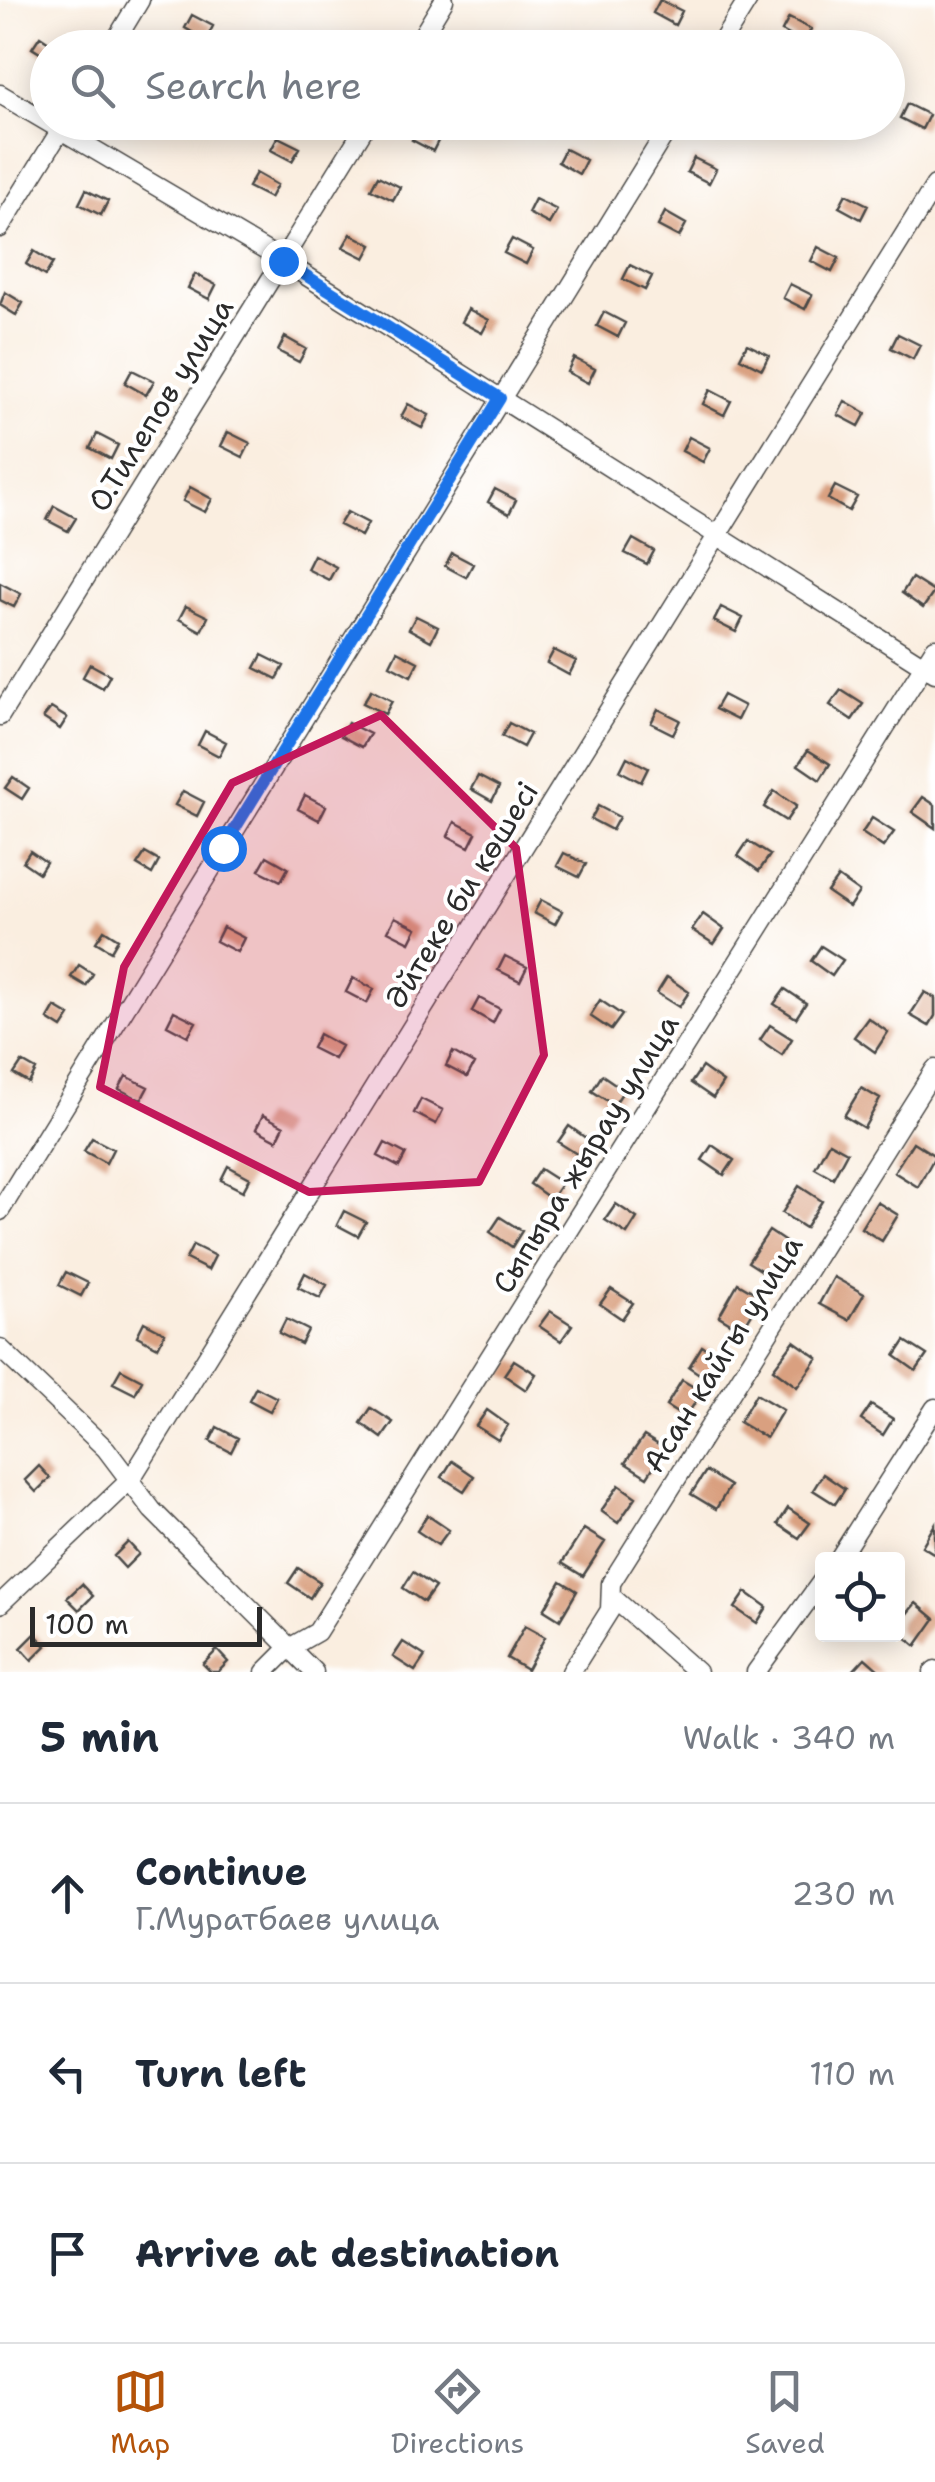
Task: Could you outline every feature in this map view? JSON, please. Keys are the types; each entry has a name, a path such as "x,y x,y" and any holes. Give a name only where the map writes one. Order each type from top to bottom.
{"street":[{"path":"122,30 140,0"},
{"path":"426,30 444,0"},
{"path":"729,30 748,0"},
{"path":"0,94 30,110"},
{"path":"0,228 54,140"},
{"path":"83,140 283,261 930,669"},
{"name":"О.Тилепов улица","path":"0,716 357,140"},
{"path":"0,1211 661,140"},
{"name":"Әйтеке би көшесі","path":"0,1604 131,1479 935,185"},
{"name":"Сыпыра жырау улица","path":"265,1672 288,1648 317,1632 930,669 935,648"},
{"name":"Асан кайгы улица","path":"571,1672 610,1610 618,1573 935,1069"},
{"path":"0,1348 131,1479 152,1510 314,1672"},
{"path":"843,1552 935,1408"},
{"path":"756,1672 815,1591"},
{"path":"610,1596 697,1672"}],"highlighted area":[{"path":"381,715 516,848 544,1055 479,1182 309,1192 100,1087 124,967 232,783"}],"building":[{"path":"660,0 682,11 675,25 653,13"},
{"path":"192,15 213,26 211,30 185,28"},
{"path":"789,18 811,29 810,30 783,30"},
{"path":"907,104 929,115 922,129 905,120"},
{"path":"276,140 300,148 292,161 271,150"},
{"path":"412,140 438,140 433,151"},
{"path":"565,149 586,160 579,174 558,162"},
{"path":"694,158 716,169 709,183 687,172"},
{"path":"256,173 277,185 270,198 248,187"},
{"path":"378,176 400,187 393,200 371,189"},
{"path":"86,190 108,201 101,215 79,204"},
{"path":"846,194 868,205 861,219 839,207"},
{"path":"535,199 557,210 549,224 528,213"},
{"path":"665,212 686,224 679,237 658,226"},
{"path":"351,234 372,245 365,258 343,247"},
{"path":"512,239 533,250 526,264 504,253"},
{"path":"818,247 839,258 832,272 811,261"},
{"path":"34,251 53,263 45,276 26,264"},
{"path":"630,265 652,276 645,290 623,279"},
{"path":"195,274 216,285 209,299 188,288"},
{"path":"790,284 812,295 805,309 783,298"},
{"path":"5,292 23,303 16,315 0,305"},
{"path":"468,309 489,320 482,333 461,322"},
{"path":"604,312 625,323 618,337 597,326"},
{"path":"898,334 920,345 913,359 891,348"},
{"path":"285,337 306,349 299,362 278,351"},
{"path":"747,344 769,355 762,369 740,358"},
{"path":"574,358 595,369 588,383 567,372"},
{"path":"132,370 154,381 146,395 125,383"},
{"path":"710,390 731,401 724,415 703,404"},
{"path":"845,401 866,413 859,426 838,415"},
{"path":"408,404 429,415 422,428 401,417"},
{"path":"228,432 250,443 243,457 221,446"},
{"path":"97,434 118,445 111,459 90,448"},
{"path":"689,437 710,448 703,462 682,451"},
{"path":"835,486 857,497 849,511 828,499"},
{"path":"190,487 212,499 205,512 183,501"},
{"path":"495,489 516,500 509,514 488,502"},
{"path":"54,506 76,518 68,531 47,520"},
{"path":"347,512 368,523 361,536 339,525"},
{"path":"633,539 654,551 647,564 625,553"},
{"path":"452,553 473,564 466,577 445,566"},
{"path":"314,555 336,567 329,580 307,569"},
{"path":"912,578 934,592 923,608 902,593"},
{"path":"0,583 21,594 14,607 0,600"},
{"path":"186,606 208,617 201,631 179,619"},
{"path":"721,607 743,618 736,632 714,621"},
{"path":"416,616 438,627 431,641 409,629"},
{"path":"554,650 576,661 569,675 547,663"},
{"path":"397,651 418,662 411,676 390,665"},
{"path":"262,655 284,666 277,679 255,668"},
{"path":"90,664 110,675 103,688 83,677"},
{"path":"371,690 392,701 385,714 363,703"},
{"path":"841,690 863,704 852,720 830,705"},
{"path":"723,695 744,706 737,720 715,709"},
{"path":"51,708 67,718 60,729 43,718"},
{"path":"658,709 680,720 673,734 651,723"},
{"path":"348,723 370,734 362,747 341,736"},
{"path":"509,723 530,734 523,747 502,736"},
{"path":"205,731 226,742 219,756 198,745"},
{"path":"808,750 830,764 820,780 798,765"},
{"path":"627,757 648,768 641,782 620,771"},
{"path":"478,776 499,787 492,801 471,789"},
{"path":"13,777 29,788 22,799 5,788"},
{"path":"183,791 204,802 197,816 175,805"},
{"path":"774,791 796,806 786,821 764,807"},
{"path":"305,795 326,806 319,820 298,809"},
{"path":"923,797 935,805 935,828 912,812"},
{"path":"598,806 619,817 612,830 591,819"},
{"path":"872,818 894,832 883,847 862,833"},
{"path":"455,822 476,833 469,847 448,836"},
{"path":"748,841 770,855 759,871 738,856"},
{"path":"30,851 46,862 39,873 23,862"},
{"path":"145,853 159,861 152,874 137,865"},
{"path":"564,853 586,864 579,877 557,866"},
{"path":"267,856 288,868 281,881 259,870"},
{"path":"838,877 859,892 849,907 827,892"},
{"path":"541,900 562,911 555,924 534,913"},
{"path":"703,914 724,929 714,944 692,930"},
{"path":"395,917 417,928 410,942 388,931"},
{"path":"223,927 244,938 237,952 216,941"},
{"path":"104,930 118,939 111,951 96,942"},
{"path":"821,946 843,960 832,976 811,961"},
{"path":"505,956 527,967 520,981 498,970"},
{"path":"79,965 93,974 86,986 71,977"},
{"path":"667,977 689,992 679,1007 657,993"},
{"path":"353,978 374,989 367,1003 346,992"},
{"path":"785,989 806,1003 796,1018 774,1004"},
{"path":"925,992 935,998 935,1016 929,1026 910,1015"},
{"path":"479,998 500,1009 493,1023 472,1011"},
{"path":"600,1000 622,1015 611,1030 590,1016"},
{"path":"55,1007 70,1016 62,1028 48,1019"},
{"path":"174,1011 196,1022 188,1036 167,1025"},
{"path":"868,1018 888,1032 875,1052 854,1037"},
{"path":"770,1025 792,1039 782,1055 760,1040"},
{"path":"319,1034 341,1046 334,1059 312,1048"},
{"path":"453,1052 474,1064 467,1077 446,1066"},
{"path":"22,1062 36,1070 29,1083 14,1074"},
{"path":"702,1067 723,1082 713,1098 691,1083"},
{"path":"602,1075 624,1090 614,1105 592,1091"},
{"path":"126,1076 148,1087 141,1100 119,1089"},
{"path":"861,1088 880,1099 864,1128 844,1116"},
{"path":"421,1099 443,1110 436,1124 414,1113"},
{"path":"263,1115 284,1126 277,1140 256,1129"},
{"path":"569,1126 590,1141 580,1156 558,1142"},
{"path":"92,1138 113,1149 106,1163 84,1151"},
{"path":"829,1142 847,1152 833,1178 815,1168"},
{"path":"913,1142 935,1156 918,1187 894,1172"},
{"path":"385,1143 406,1154 399,1167 378,1156"},
{"path":"712,1145 734,1160 724,1175 702,1160"},
{"path":"228,1166 250,1178 243,1191 221,1180"},
{"path":"540,1169 562,1183 551,1199 530,1184"},
{"path":"799,1186 822,1201 805,1228 782,1213"},
{"path":"877,1202 898,1215 882,1241 861,1228"},
{"path":"616,1204 637,1218 627,1234 605,1220"},
{"path":"344,1211 366,1222 358,1236 337,1225"},
{"path":"500,1217 522,1231 512,1247 490,1232"},
{"path":"769,1231 793,1247 773,1278 748,1262"},
{"path":"193,1245 215,1256 208,1270 186,1259"},
{"path":"66,1272 88,1283 81,1296 59,1285"},
{"path":"305,1273 327,1285 320,1298 298,1287"},
{"path":"834,1277 864,1294 849,1320 819,1304"},
{"path":"738,1283 762,1297 742,1330 719,1316"},
{"path":"611,1289 633,1303 622,1319 600,1304"},
{"path":"550,1311 572,1325 561,1341 539,1326"},
{"path":"286,1319 308,1330 301,1344 279,1333"},
{"path":"144,1322 165,1333 158,1347 137,1336"},
{"path":"794,1341 818,1358 797,1387 773,1369"},
{"path":"905,1341 927,1355 916,1371 895,1356"},
{"path":"702,1346 720,1357 707,1379 689,1367"},
{"path":"514,1360 536,1374 526,1390 504,1375"},
{"path":"121,1369 142,1380 135,1394 113,1383"},
{"path":"682,1380 702,1392 685,1418 666,1406"},
{"path":"256,1387 277,1398 270,1411 249,1400"},
{"path":"756,1394 783,1410 766,1438 739,1422"},
{"path":"871,1405 893,1419 883,1435 861,1420"},
{"path":"371,1408 393,1422 382,1438 361,1423"},
{"path":"487,1410 508,1425 498,1440 476,1426"},
{"path":"217,1427 238,1438 231,1452 210,1441"},
{"path":"644,1436 665,1449 647,1477 625,1463"},
{"path":"452,1461 474,1476 464,1491 442,1477"},
{"path":"39,1466 50,1478 36,1492 25,1480"},
{"path":"706,1471 730,1486 716,1509 691,1494"},
{"path":"823,1474 845,1489 835,1504 813,1490"},
{"path":"619,1485 636,1497 618,1523 601,1511"},
{"path":"788,1508 810,1523 799,1538 778,1524"},
{"path":"427,1515 449,1530 438,1545 417,1531"},
{"path":"935,1524 935,1554 922,1546"},
{"path":"584,1529 605,1542 583,1576 562,1563"},
{"path":"128,1542 139,1554 125,1568 114,1556"},
{"path":"298,1568 320,1582 310,1598 288,1583"},
{"path":"413,1572 435,1587 424,1602 403,1588"},
{"path":"561,1581 577,1591 560,1620 544,1610"},
{"path":"82,1584 93,1596 79,1610 67,1598"},
{"path":"746,1592 767,1607 757,1623 735,1608"},
{"path":"916,1603 935,1619 916,1646 905,1637 905,1616"},
{"path":"525,1626 545,1637 527,1670 507,1658"},
{"path":"35,1634 46,1646 32,1660 21,1648"},
{"path":"403,1642 425,1656 415,1671 393,1657"},
{"path":"217,1650 228,1662 218,1672 211,1672 203,1664"},
{"path":"865,1658 881,1672 852,1672"}],"route":[{"path":"223,848 500,398 283,261"}]}
